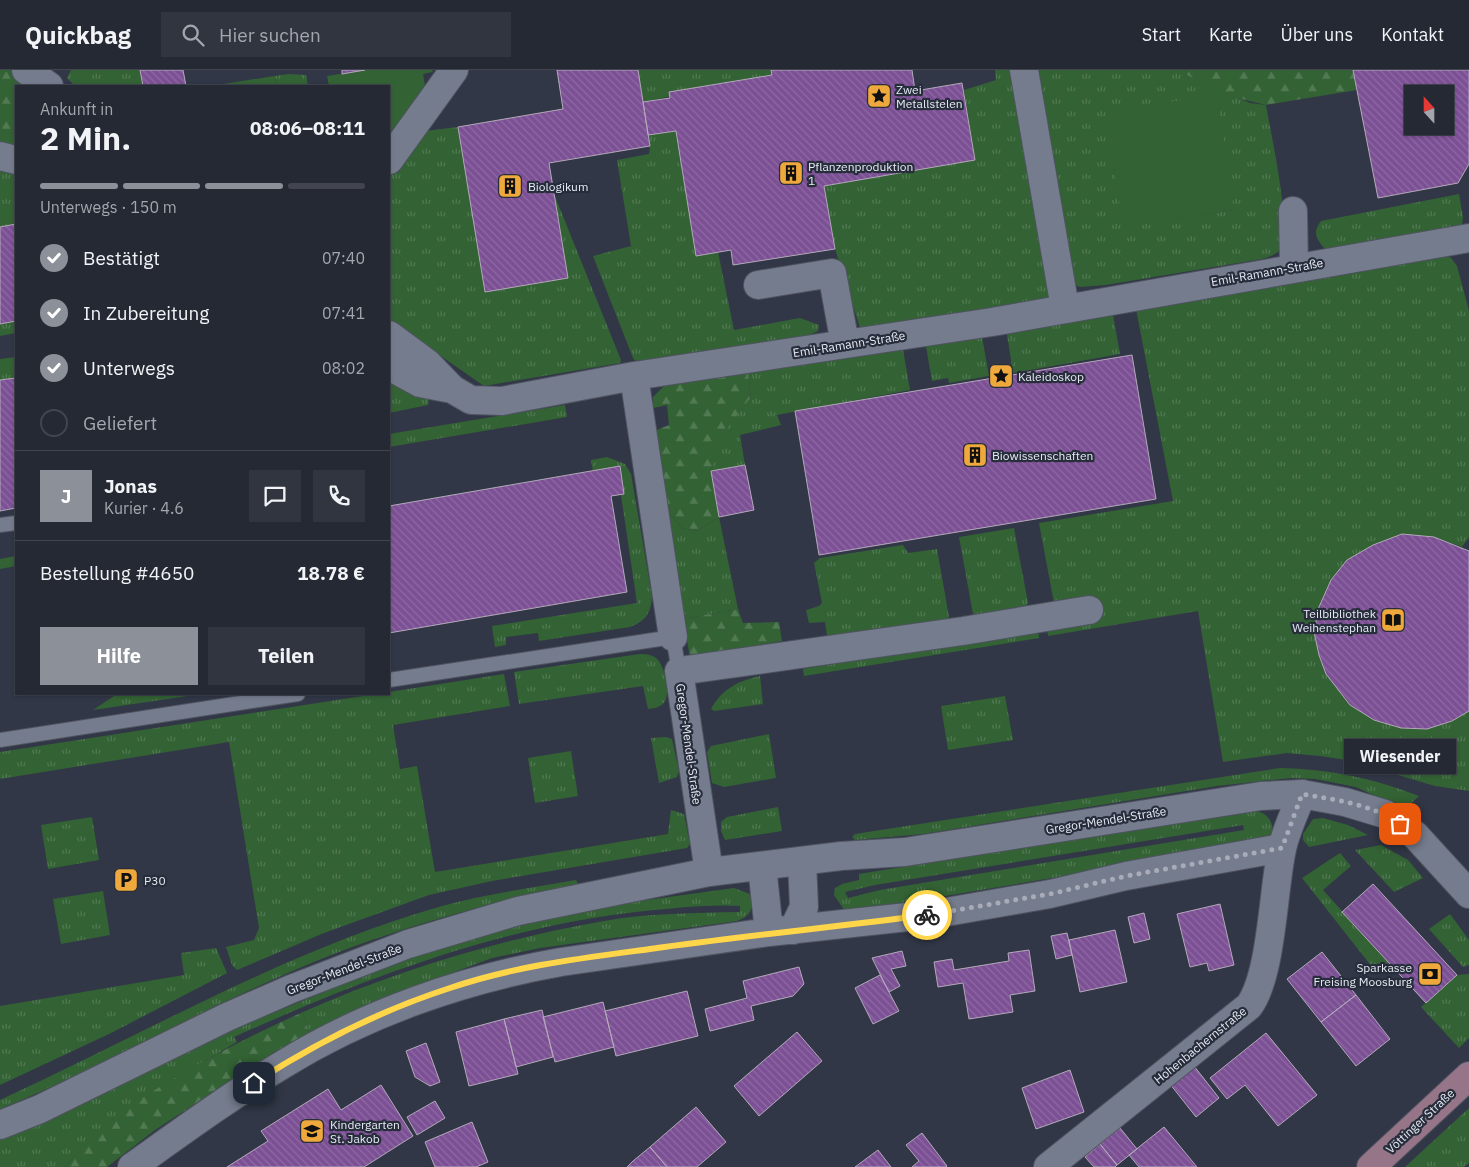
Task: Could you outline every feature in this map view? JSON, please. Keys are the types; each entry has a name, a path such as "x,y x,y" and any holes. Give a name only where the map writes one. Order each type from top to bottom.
{"main road":[{"name":"Vöttinger Straße","path":"1371,1167 1469,1076"}],"street":[{"path":"26,70 48,85"},
{"path":"391,157 454,70"},
{"path":"1024,70 1065,308"},
{"path":"0,156 15,160"},
{"path":"1293,211 1294,267"},
{"name":"Emil-Ramann-Straße","path":"391,336 428,363 452,389 471,400 502,401 634,376 1065,308 1469,238"},
{"path":"758,285 832,272 845,344"},
{"name":"Emil-Ramann-Straße","path":"390,367 420,383 452,389"},
{"path":"634,376 673,637"},
{"name":"Gregor-Mendel-Straße","path":"709,872 685,723 679,671 963,631 1089,610"},
{"name":"Gregor-Mendel-Straße","path":"0,1125 48,1105 227,1017 299,986 408,944 518,911 709,872 802,861 905,852 1261,796 1302,794 1345,802 1386,814 1415,835 1469,894"},
{"name":"Hohenbachernstraße","path":"1048,1167 1241,1012 1256,996 1267,943 1282,848 1302,794"},
{"path":"132,1167 224,1102 284,1064 360,1024 450,988 529,967 781,931 935,914 1050,894 1126,876 1282,848"},
{"path":"781,931 804,907 802,861"},
{"path":"762,866 781,931"}],"lane":[{"path":"0,525 15,523"},
{"path":"390,680 673,637 679,671"},
{"path":"0,740 292,695"}],"green space":[{"path":"0,70 10,70 32,85 15,85 15,152 0,144"},
{"path":"71,70 140,70 143,85 74,85 67,78"},
{"path":"365,70 432,70 433,72 423,74 425,85 435,83 390,138 390,85 329,85 327,76"},
{"path":"638,70 771,70 772,75 643,102"},
{"path":"995,70 1016,70 1052,291 1047,300 862,334 835,249 824,186 975,160 964,90 996,80"},
{"path":"1038,70 1185,70 1187,75 1250,103 1266,105 1276,156 1284,218 1281,247 1278,252 1262,259 1106,285 1080,287 1072,284","holes":["1107,111 1234,210 1124,226"]},
{"path":"1185,70 1353,70 1357,90 1266,105 1221,94 1187,75"},
{"path":"288,74 306,75 308,85 276,85 275,76"},
{"path":"274,76 276,85 217,85"},
{"path":"1217,95 1234,210 1123,227 1106,111"},
{"path":"458,127 485,291 568,278 554,194 621,360 620,363 484,386 390,321 390,175 425,131"},
{"path":"676,131 696,255 718,252 734,330 800,318 819,325 818,331 809,335 655,359 638,364 633,358 593,256 631,246 617,160 649,154 648,135"},
{"path":"0,171 15,173 15,224 0,227"},
{"path":"1459,194 1463,217 1462,225 1453,231 1339,249 1324,248 1317,238 1316,231 1321,221"},
{"path":"1444,255 1451,258 1457,266 1469,311 1469,537 1462,547 1434,537 1347,560 1331,580 1319,607 1314,632 1319,655 1326,674 1350,705 1401,728 1426,729 1452,721 1469,711 1469,791 1435,786 1347,760 1320,756 1287,753 1223,762 1198,611 1048,636 1047,629 1054,603 1039,523 1173,501 1135,304"},
{"path":"1112,309 1120,354 1013,373 1006,328"},
{"path":"15,321 15,333 0,336 0,324"},
{"path":"981,331 989,376 949,383 948,378 932,381 925,341"},
{"path":"902,344 910,390 777,415 781,425 740,435 745,465 711,471 724,431 751,397 748,371"},
{"path":"15,357 15,378 0,380 0,359"},
{"path":"748,371 751,397 725,431 711,471 719,517 697,531 682,528 668,511 654,431 669,425 667,405 653,408 653,397 663,387 671,383"},
{"path":"390,375 429,398 428,405 390,413"},
{"path":"565,405 567,417 390,447 390,434"},
{"path":"607,457 625,464 631,474 652,596 647,616 630,627 539,641 538,633 506,637 506,645 495,647 492,626 637,603 621,495 624,494 620,466 593,472 591,460"},
{"path":"668,511 682,528 697,531 719,517 738,609 683,619"},
{"path":"1014,528 1028,603 1024,612 981,619 973,614 959,537"},
{"path":"903,545 908,553 937,549 949,617 944,625 828,643 825,622 809,623 806,610 819,606 822,603 814,563 820,558"},
{"path":"15,556 15,566 0,569 0,559"},
{"path":"738,609 743,623 779,622 782,641 690,657 683,619"},
{"path":"1038,630 1039,638 804,676 803,669"},
{"path":"640,654 654,657 663,669 666,680 666,697 663,703 655,708 648,709 643,686 519,704 514,672"},
{"path":"504,674 510,706 393,725 400,769 417,766 435,872 668,834 671,810 684,814 690,844 687,848 492,881 429,895 324,933 237,970 232,965 226,947 254,940 259,928 229,742 0,779 0,752 370,695 390,695 390,692"},
{"path":"760,676 763,704 714,711 711,709 720,696 731,687 745,680"},
{"path":"116,695 194,695 93,710"},
{"path":"1005,696 1013,740 948,750 941,706"},
{"path":"769,734 776,778 724,787 712,783 707,752 711,746"},
{"path":"666,737 672,739 679,771 677,777 659,783 651,738"},
{"path":"571,751 578,796 535,803 528,758"},
{"path":"1280,768 1316,770 1368,779 1419,796 1404,810 1356,787 1315,779 1291,778 1217,786 923,834 855,840 852,837 855,834"},
{"path":"778,807 782,831 725,840 721,831 721,822 727,817"},
{"path":"1254,810 1266,815 1273,829 1273,834 1265,839 1230,848 868,909 845,911 834,895 835,888 842,884 859,880 859,874","holes":["1243,825 1244,830 880,890 848,898 845,892 875,885"]},
{"path":"92,817 99,860 48,869 41,825"},
{"path":"1323,818 1348,825 1368,835 1309,847 1303,840 1303,834 1313,819"},
{"path":"1381,845 1408,860 1423,878 1394,892 1355,850"},
{"path":"1340,853 1351,866 1323,890 1389,963 1376,972 1302,878"},
{"path":"576,880 578,884 430,921 323,958 252,989 73,1077 0,1109 0,1100 218,994 328,945 384,924 442,906"},
{"path":"734,888 750,894 752,903 746,917 737,921 540,948 492,958 385,998 309,1033 303,1012 413,969 450,958 527,937 604,921 655,915 740,912 740,906 681,908 591,918 486,942 384,975 234,1037 237,1042 168,1082 106,1124 64,1167 0,1167 0,1140 42,1123 229,1031 363,976 477,937 554,917 618,904"},
{"path":"103,891 110,935 61,944 53,899"},
{"path":"1450,914 1469,940 1469,965 1463,967 1429,929"},
{"path":"216,948 227,973 109,1034 0,1085 0,1006 184,975 181,953"},
{"path":"1469,974 1469,1038 1459,1048 1421,1007 1457,975"},
{"path":"303,1012 309,1033 273,1053 155,1130 107,1167 64,1167 101,1128 153,1091 226,1049"},
{"path":"1469,1108 1469,1163 1464,1167 1405,1167"}],"building":[{"path":"140,70 183,70 186,85 143,85"},
{"path":"342,70 365,70 342,74"},
{"name":"Biologikum","path":"557,70 638,70 650,146 549,163 568,278 485,292 458,127 563,109"},
{"name":"Pflanzenproduktion 1","path":"771,70 912,70 915,91 962,83 975,160 824,186 835,249 733,265 731,250 696,256 676,131 648,135 643,102 670,98 669,92 772,75"},
{"path":"1353,70 1469,70 1469,164 1458,183 1378,198"},
{"path":"15,224 15,321 0,324 0,227"},
{"name":"Biowissenschaften","path":"1132,355 1156,499 819,555 795,411"},
{"path":"15,378 15,508 0,511 0,380"},
{"path":"745,465 754,510 719,517 711,471"},
{"path":"620,466 624,494 611,496 627,592 390,633 390,506"},
{"name":"Teilbibliothek Weihenstephan","path":"1402,534 1434,537 1469,551 1469,711 1452,721 1427,729 1401,728 1374,720 1350,705 1326,674 1319,655 1314,632 1319,607 1331,580 1347,560 1373,545"},
{"path":"1373,884 1457,975 1426,1003 1342,912"},
{"path":"1220,904 1234,965 1209,971 1207,963 1190,967 1177,914"},
{"path":"1144,913 1150,939 1134,943 1128,917"},
{"path":"1115,930 1127,982 1080,992 1069,940"},
{"path":"1067,933 1072,955 1056,959 1051,936"},
{"path":"1029,950 1035,991 1010,995 1013,1012 969,1019 963,983 938,987 934,962 952,959 954,970 1009,961 1008,953"},
{"path":"902,951 906,966 891,969 900,986 889,992 872,958"},
{"path":"1322,952 1356,995 1321,1022 1287,979"},
{"path":"799,967 804,984 793,996 751,1006 754,1020 710,1031 705,1009 747,998 743,981"},
{"path":"880,975 899,1011 873,1024 855,988"},
{"path":"687,991 698,1036 616,1056 605,1011"},
{"path":"1356,995 1390,1039 1356,1066 1321,1022"},
{"path":"603,1002 614,1047 555,1062 543,1017"},
{"path":"542,1010 553,1057 516,1067 504,1019"},
{"path":"504,1019 518,1074 469,1086 456,1032"},
{"path":"797,1032 822,1061 759,1116 734,1086"},
{"path":"1266,1033 1317,1095 1278,1126 1245,1085 1227,1099 1210,1078"},
{"path":"426,1043 440,1082 430,1086 415,1077 406,1051"},
{"path":"1194,1066 1219,1098 1196,1117 1170,1084"},
{"path":"1070,1070 1084,1112 1036,1129 1022,1088"},
{"path":"381,1085 413,1136 364,1167 227,1167 268,1141 261,1131 328,1089 341,1110"},
{"path":"435,1101 445,1118 417,1135 407,1117"},
{"path":"696,1107 726,1142 697,1167 667,1167 650,1147"},
{"path":"472,1122 488,1162 476,1167 435,1167 425,1142"},
{"path":"1164,1127 1197,1167 1139,1167 1129,1155"},
{"path":"1120,1128 1137,1149 1117,1165 1100,1144"},
{"path":"922,1133 946,1167 912,1167 919,1161 906,1145"},
{"path":"1100,1144 1117,1165 1115,1167 1094,1167 1085,1157"},
{"path":"650,1147 667,1167 627,1167 633,1161"},
{"path":"878,1150 891,1167 855,1167"}],"way so far":[{"path":"927,915 1050,894 1126,876 1282,848 1302,794 1345,802 1386,814 1400,824"}],"place":[{"name":"Zwei Metallstelen","path":"879,96"},
{"name":"Pflanzenproduktion 1","path":"791,173"},
{"name":"Biologikum","path":"510,186"},
{"name":"Kaleidoskop","path":"1001,376"},
{"name":"Biowissenschaften","path":"975,455"},
{"name":"Teilbibliothek Weihenstephan","path":"1393,620"},
{"name":"Wiesender","path":"1400,824"},
{"name":"P30","path":"126,880"},
{"name":"Sparkasse Freising Moosburg","path":"1430,974"},
{"name":"Kindergarten St. Jakob","path":"312,1131"}],"route":[{"path":"254,1083 284,1064 360,1024 450,988 529,967 769,932 927,915"}]}
